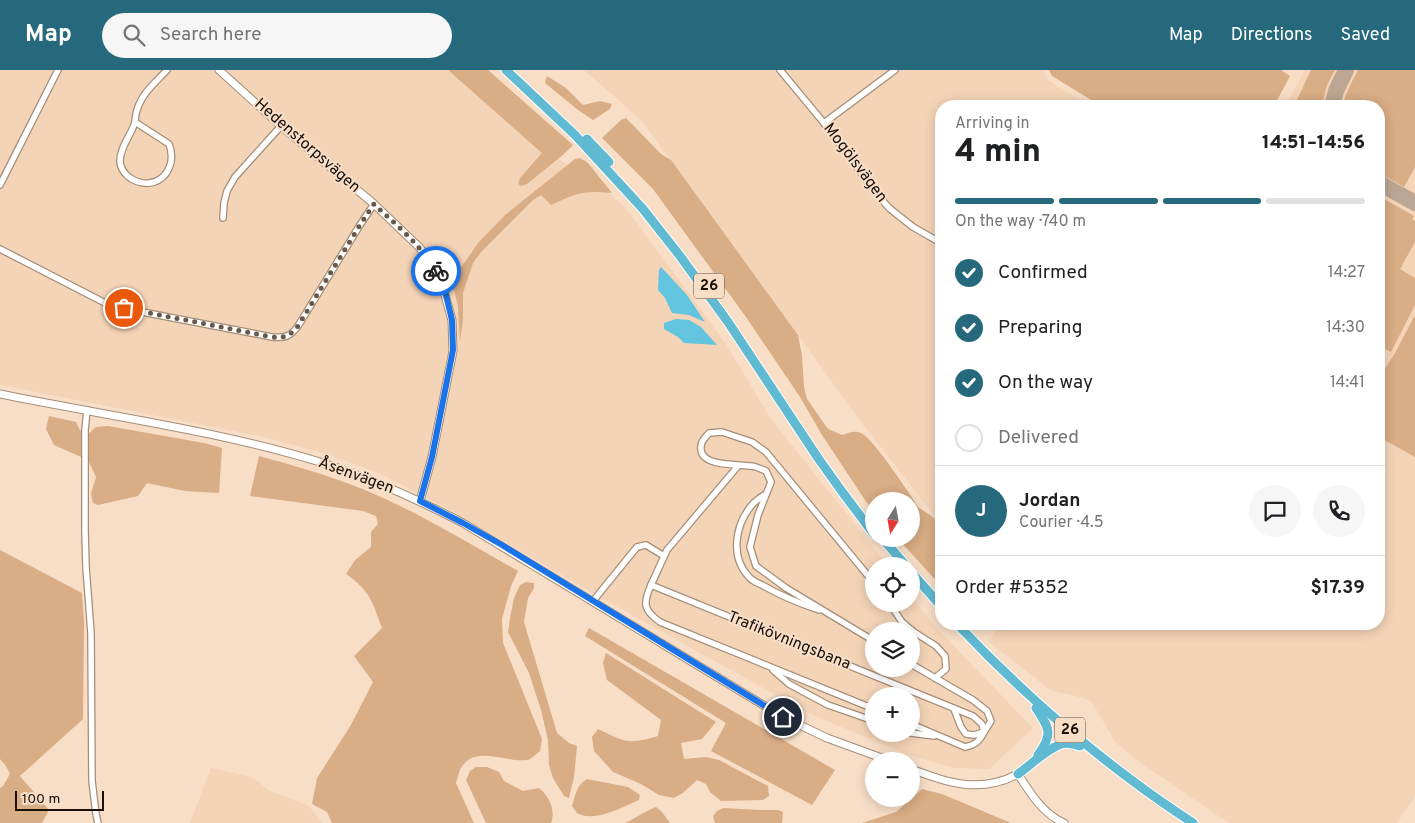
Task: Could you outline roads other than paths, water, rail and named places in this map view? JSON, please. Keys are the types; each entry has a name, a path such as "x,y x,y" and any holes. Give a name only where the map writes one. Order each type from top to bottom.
{"highway":[{"name":"26","path":"506,70 543,103 638,203 680,256 728,322 818,458 865,522"},
{"name":"26","path":"514,70 598,150 686,254 733,318 846,490 865,514"},
{"path":"920,582 935,599"},
{"path":"920,589 935,606"},
{"name":"26","path":"957,630 1036,708 1080,746 1185,823"},
{"name":"26","path":"964,630 1026,692 1083,742 1161,802 1193,823"},
{"path":"1034,762 1045,746 1048,736 1046,725 1036,708"},
{"path":"1018,774 1061,744 1080,746"}],"street":[{"path":"0,185 58,70"},
{"path":"135,122 169,144 172,150 170,166 158,182 145,184 131,179 122,168 120,162 121,154 135,122 137,109 142,97 167,70"},
{"name":"Hedenstorpsvägen","path":"219,70 281,126 374,204 412,240 426,256 440,281 446,295 452,320 453,350 432,457 420,501"},
{"name":"Mogölsvägen","path":"780,70 824,123 889,208 913,227 935,240"},
{"path":"824,123 894,70"},
{"path":"224,218 224,203 227,191 235,177 281,126"},
{"path":"0,249 112,306 284,338 298,326 374,204"},
{"name":"Åsenvägen","path":"0,394 228,437 322,463 365,478 420,501 463,523 783,717 828,738 866,752"},
{"path":"88,410 85,430 84,531 91,633 92,781 98,823"},
{"name":"Trafikövningsbana","path":"865,573 766,452 752,442 722,432 709,433 702,440 701,450 703,456 712,462 752,466 766,471 771,482 758,516 750,548 756,566 786,588 865,636"},
{"name":"Trafikövningsbana","path":"738,466 667,550 646,596 645,607 650,615 660,622 865,705"},
{"name":"Trafikövningsbana","path":"766,494 752,504 738,531 736,549 739,562 749,578 787,599 830,615"},
{"path":"592,601 637,547 646,545 664,556"},
{"name":"Trafikövningsbana","path":"651,585 973,716 982,724 984,732"},
{"path":"895,612 902,622 936,646 945,656 946,669 935,678"},
{"name":"Trafikövningsbana","path":"770,667 790,684 828,705 865,718"},
{"path":"920,669 973,700 987,711 991,721 980,741 972,746 965,747 920,728"},
{"path":"954,709 960,727 966,734 974,735 984,732"},
{"path":"920,734 943,738"},
{"path":"920,772 950,782 973,785 996,783 1018,774 1041,806 1064,823"}],"water":[{"path":"661,267 687,295 705,322 689,315 672,313 665,298 658,290 659,270"},
{"path":"676,319 689,320 701,327 717,345 684,343 664,329 664,323"}]}
